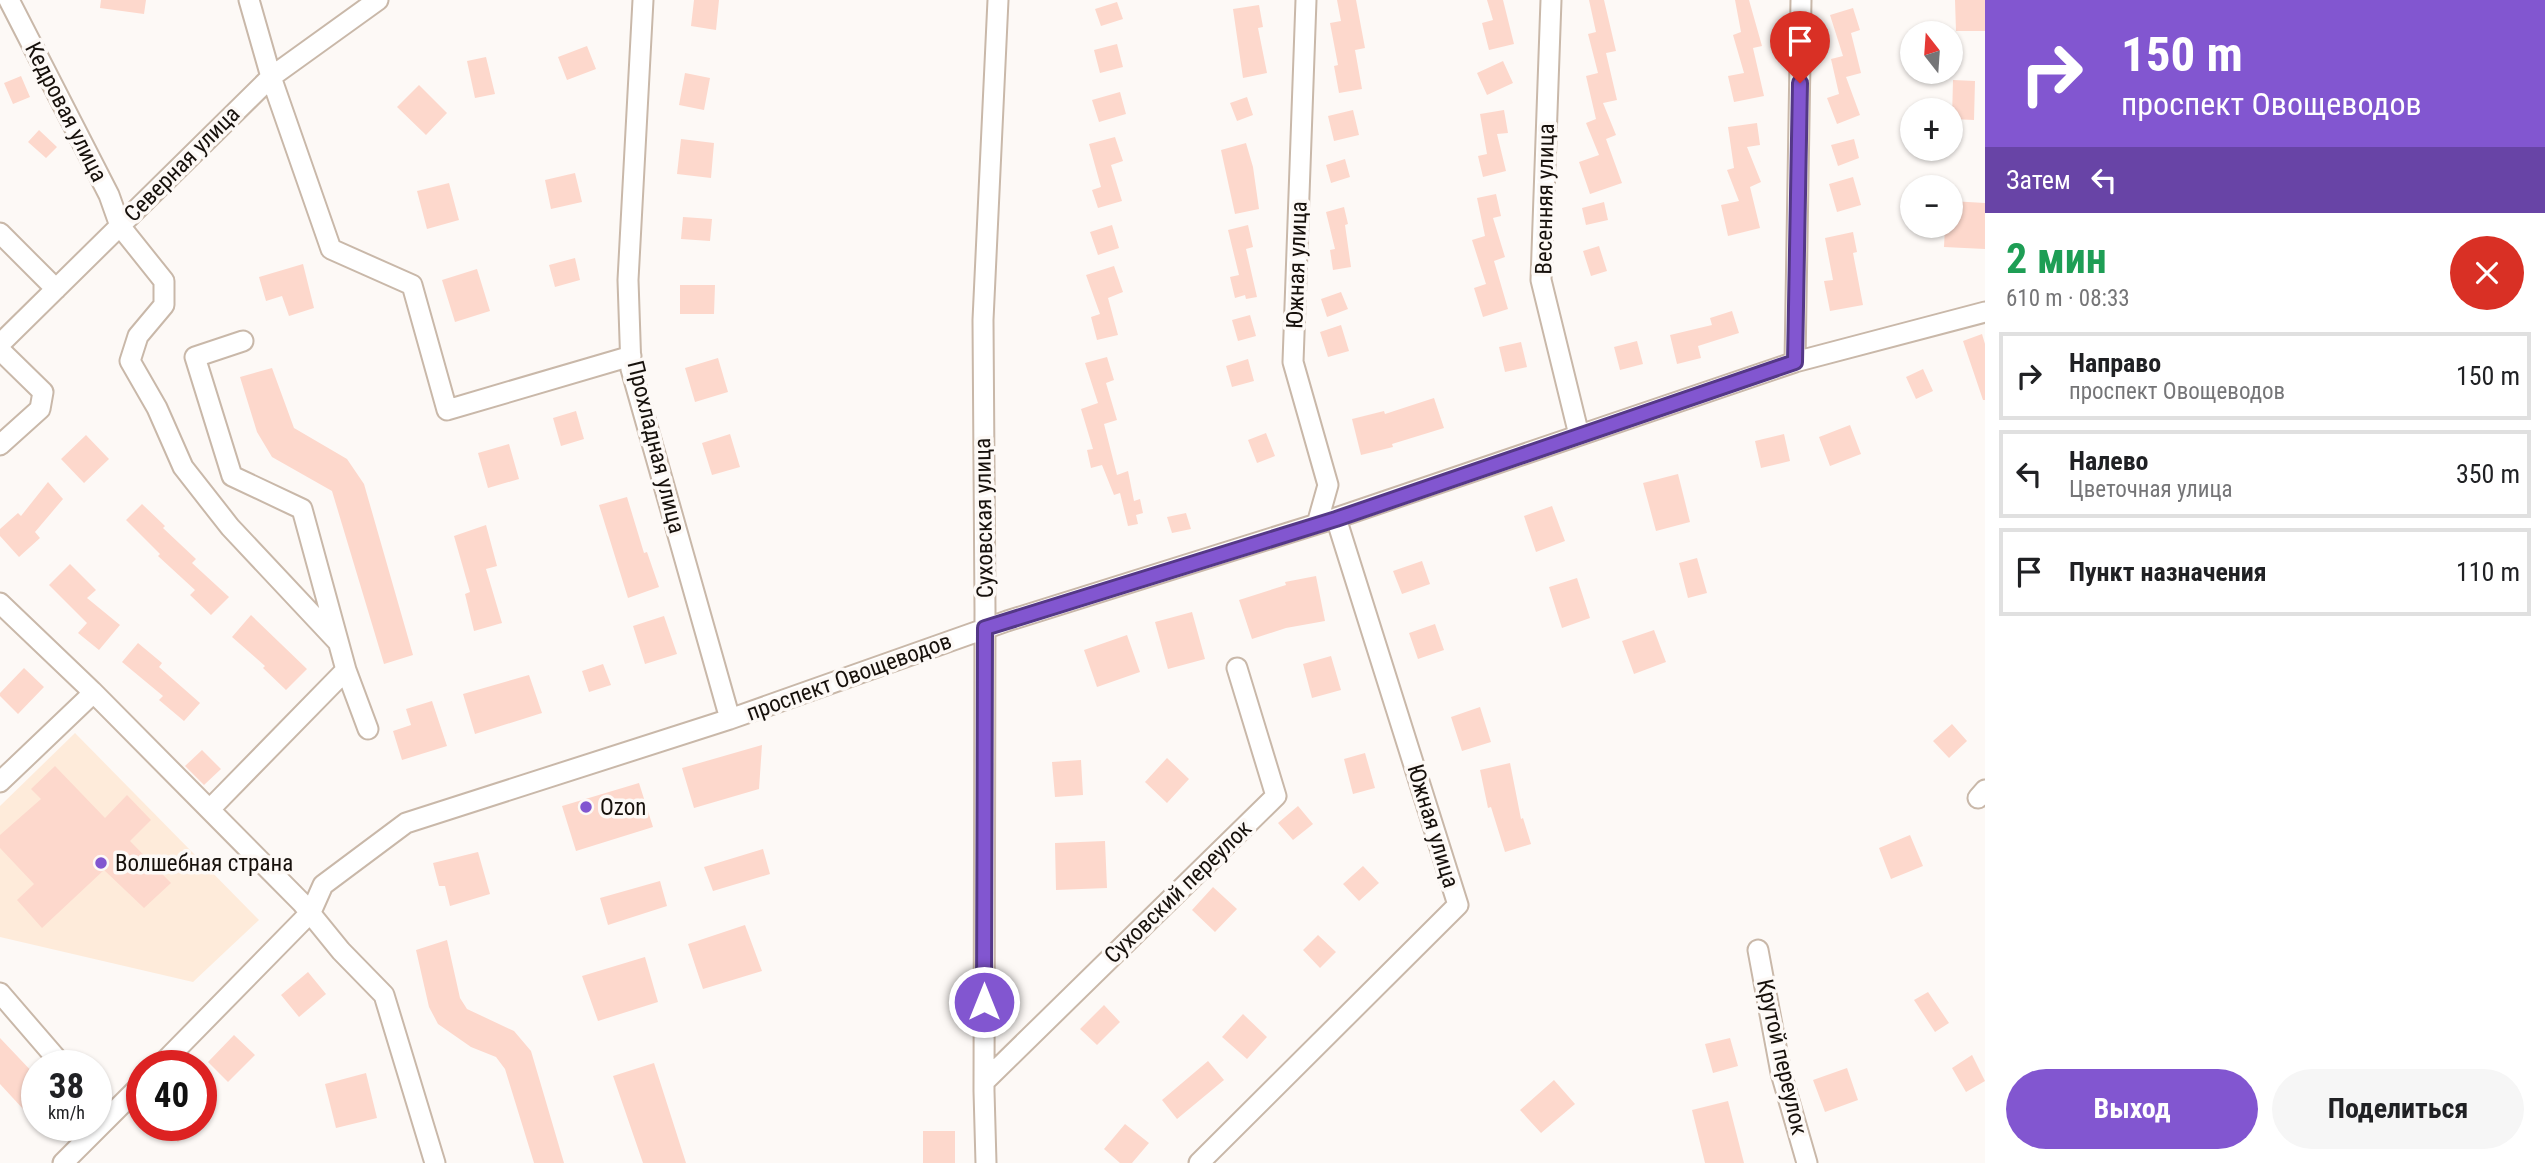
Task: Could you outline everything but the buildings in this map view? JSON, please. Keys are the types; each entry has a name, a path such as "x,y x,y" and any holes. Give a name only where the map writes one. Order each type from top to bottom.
{"street":[{"name":"Кедровая улица","path":"9,0 109,195 120,226 163,281 164,305 138,336 130,361 156,408 183,467 230,527 337,641"},
{"path":"249,0 271,77 331,249 412,285 447,410 631,356"},
{"name":"Северная улица","path":"0,347 271,77 378,0"},
{"name":"Прохладная улица","path":"642,0 628,280 631,356 635,382 730,719"},
{"name":"Суховская улица","path":"986,1163 983,320 998,0"},
{"name":"Южная улица","path":"1306,0 1293,362 1328,485 1317,524"},
{"name":"Весенняя улица","path":"1551,0 1541,280 1580,435"},
{"path":"1795,362 1801,0"},
{"path":"0,233 56,289"},
{"name":"проспект Овощеводов","path":"176,1050 311,912 323,885 406,823 730,719 985,628 1336,519 1795,362 1985,312"},
{"path":"243,341 195,357 232,475 302,509 337,641 368,729"},
{"path":"0,347 43,392 40,409 0,445"},
{"name":"Южная улица","path":"1199,1163 1458,905 1336,519"},
{"path":"0,603 92,691 311,912 341,951 384,995 435,1163"},
{"name":"Суховский переулок","path":"984,1082 1276,796 1237,668"},
{"path":"210,809 346,670"},
{"path":"0,782 87,699 92,691"},
{"name":"Крутой переулок","path":"1758,950 1781,1073 1807,1163"},
{"path":"0,993 49,1050"},
{"path":"63,1163 80,1141"}],"shaded area":[{"name":"Волшебная страна","path":"75,733 259,920 193,982 0,937 0,806"}],"place":[{"name":"Ozon","path":"586,807"},
{"name":"Волшебная страна","path":"101,863"}],"route":[{"path":"984,1002 985,628 1336,519 1795,362 1800,83"}]}
